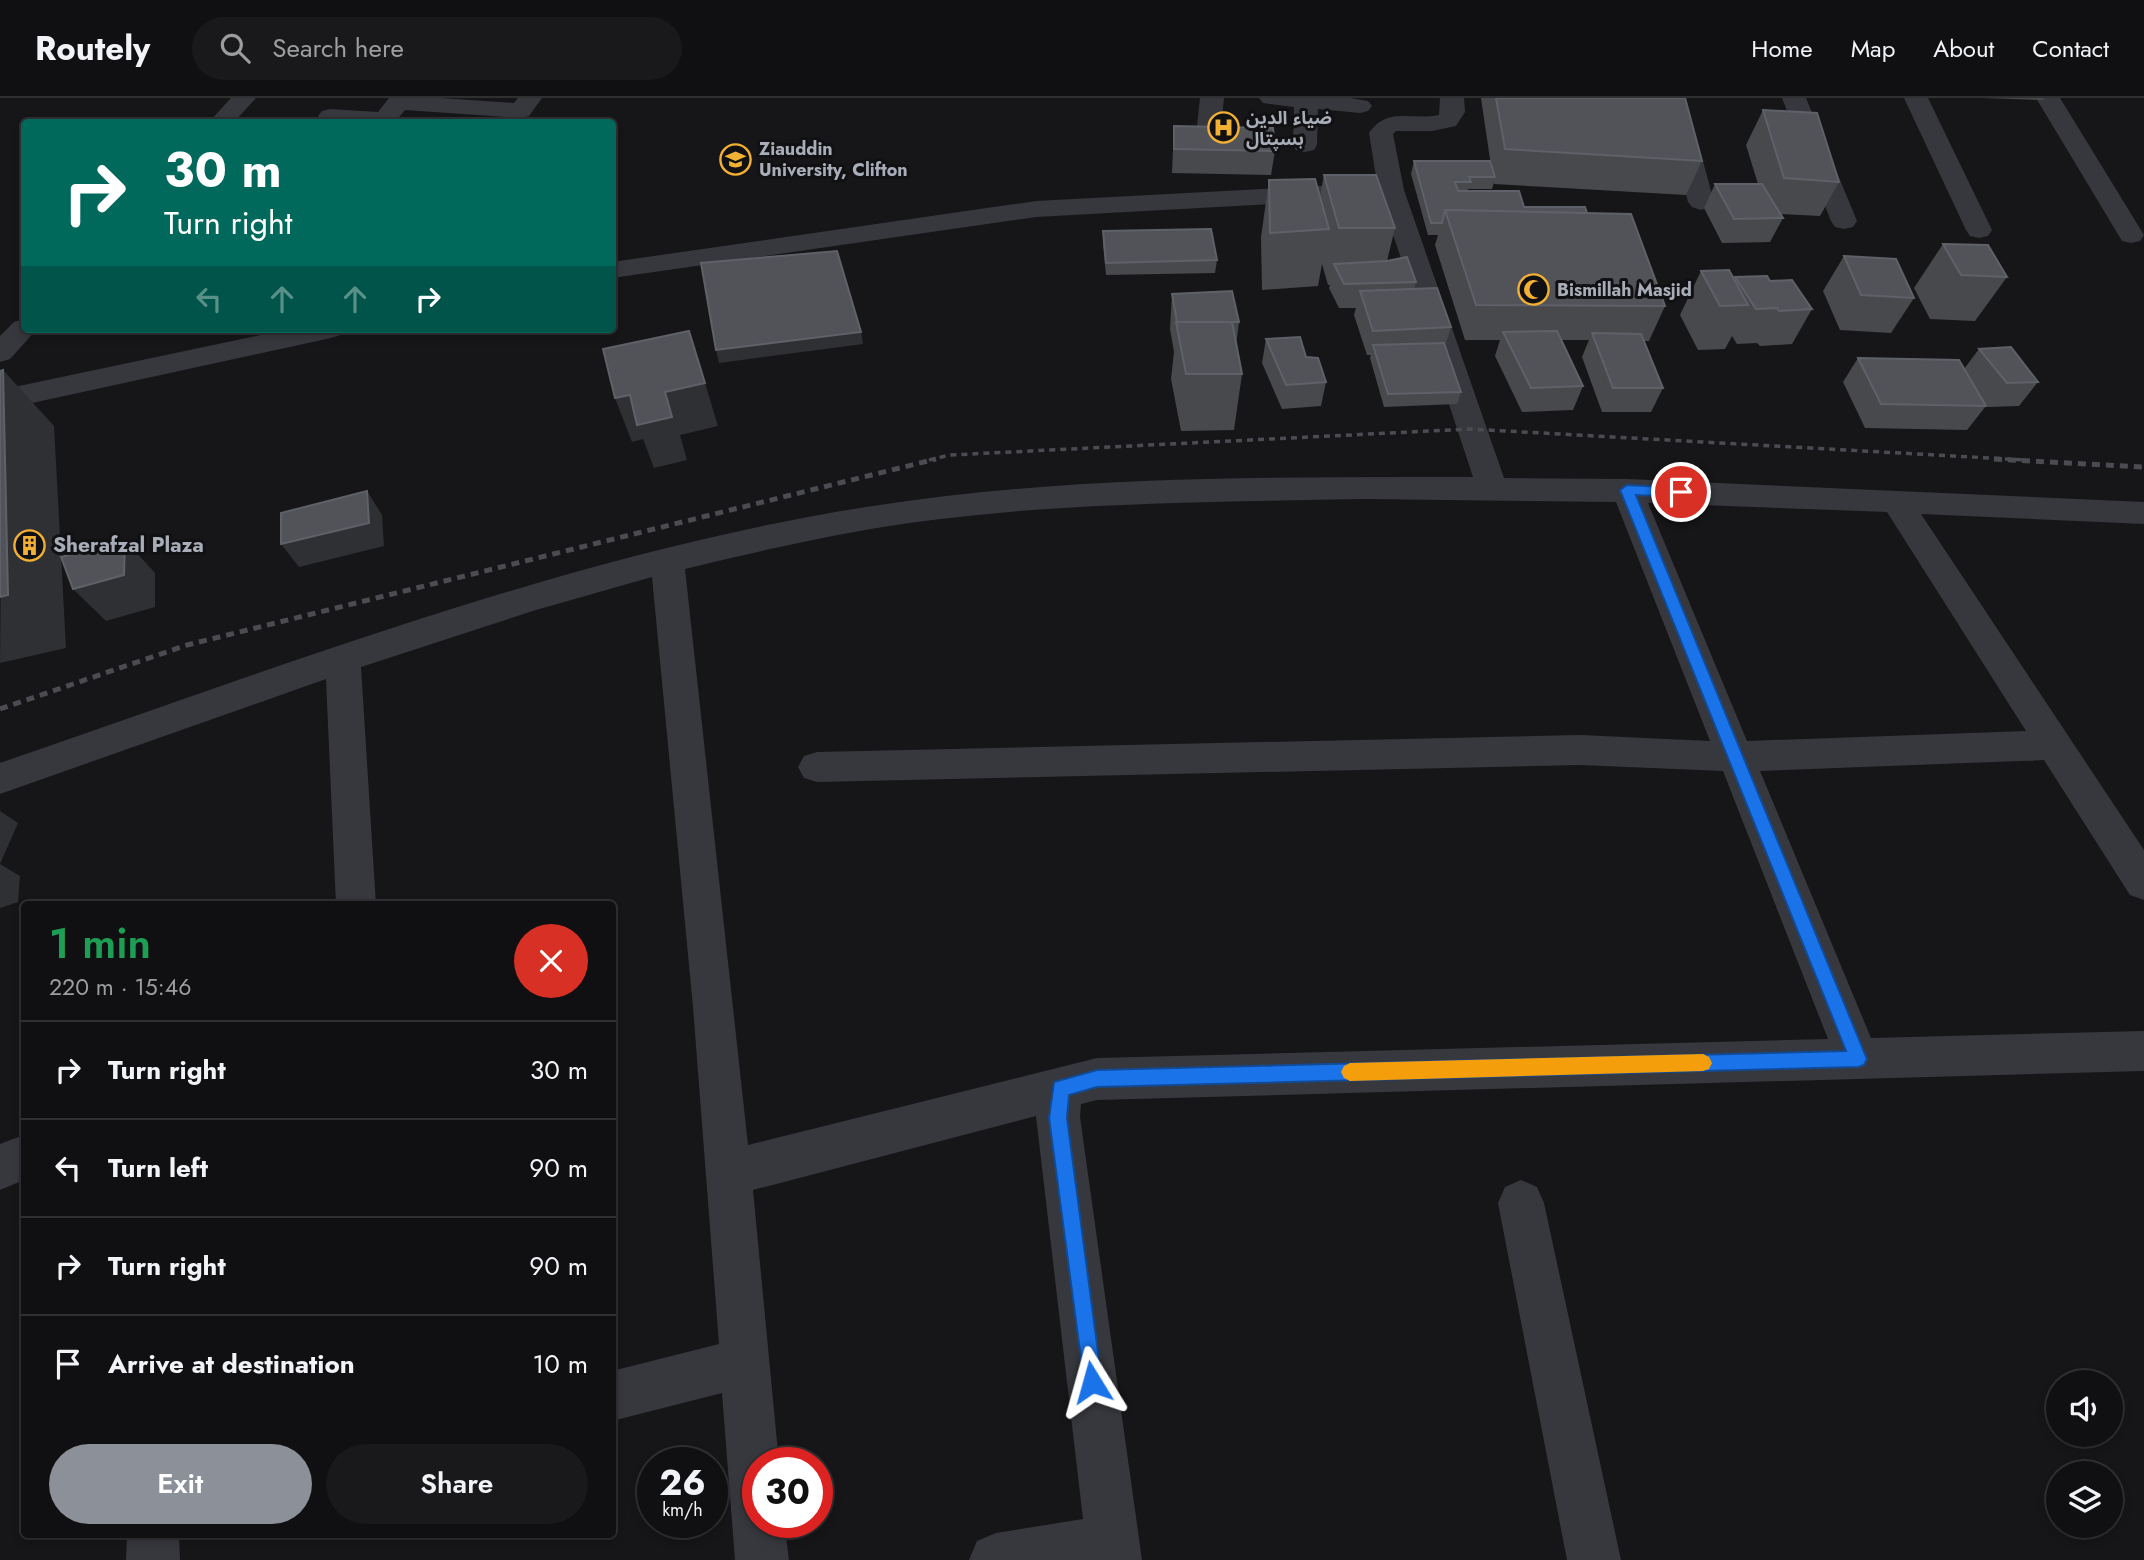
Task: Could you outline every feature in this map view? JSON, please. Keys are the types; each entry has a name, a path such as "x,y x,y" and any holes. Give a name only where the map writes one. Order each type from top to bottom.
{"street":[{"path":"224,119 244,98"},
{"path":"386,119 398,102 521,111 530,98"},
{"path":"1208,136 1212,98"},
{"path":"1271,98 1360,106"},
{"path":"1452,98 1453,112 1448,121 1389,124 1381,133 1391,190 1492,488"},
{"path":"1674,98 1701,202"},
{"path":"1794,98 1844,221"},
{"path":"1916,98 1979,230"},
{"path":"2048,98 2131,235"},
{"path":"1305,145 1306,100"},
{"path":"330,116 371,119"},
{"path":"616,269 1036,209 1391,190"},
{"path":"0,353 21,331"},
{"path":"0,400 312,333"},
{"path":"0,779 505,605 667,560 863,519 1049,496 1378,487 1627,490 2144,513"},
{"path":"1627,490 1858,1059"},
{"path":"1897,502 2052,745 2144,883"},
{"path":"667,560 714,1007 752,1447"},
{"path":"343,660 356,901"},
{"path":"817,767 1580,750 1736,757 2052,745"},
{"path":"729,1173 1097,1079 2144,1051"},
{"path":"996,1560 1114,1550 1058,1118 1061,1088"},
{"path":"0,1167 21,1159"},
{"path":"1521,1203 1594,1560"},
{"path":"616,1395 745,1362"},
{"path":"153,1538 153,1560"},
{"path":"760,1538 762,1560"}],"building":[{"path":"1496,98 1685,98 1702,161 1505,149"},
{"path":"1763,110 1817,113 1839,182 1784,178"},
{"path":"1174,126 1273,128 1275,151 1174,149"},
{"path":"1414,161 1490,161 1495,177 1469,177 1471,182 1455,182 1458,191 1519,191 1524,207 1585,207 1587,213 1445,210 1442,223 1431,223"},
{"path":"1324,175 1376,175 1395,228 1339,228"},
{"path":"1315,179 1329,229 1270,233 1269,180"},
{"path":"1715,184 1762,184 1783,218 1734,219"},
{"path":"1445,210 1631,214 1665,306 1476,305"},
{"path":"1211,229 1217,260 1106,263 1103,231"},
{"path":"1943,244 1988,245 2007,277 1961,275"},
{"path":"837,251 861,332 716,350 701,263"},
{"path":"1844,256 1896,259 1914,298 1861,295"},
{"path":"1407,257 1416,282 1344,284 1334,264 1387,261"},
{"path":"1729,270 1748,305 1720,306 1701,271"},
{"path":"1767,276 1770,281 1792,280 1812,309 1756,309 1735,277"},
{"path":"1437,288 1451,327 1373,331 1360,291"},
{"path":"1232,291 1239,322 1177,322 1172,294"},
{"path":"1176,322 1232,322 1242,374 1186,374"},
{"path":"689,331 705,383 665,392 672,417 637,425 630,395 615,398 603,349"},
{"path":"1557,331 1583,386 1531,388 1503,332"},
{"path":"1592,333 1641,334 1663,388 1613,388"},
{"path":"1300,337 1306,357 1318,358 1326,382 1286,385 1266,339"},
{"path":"1444,343 1461,392 1388,394 1373,345"},
{"path":"2011,347 2038,382 2007,383 1979,349"},
{"path":"1858,358 1959,360 1986,406 1881,404"},
{"path":"3,370 8,595 0,597 0,371"},
{"path":"367,491 369,523 281,544 281,513"},
{"path":"125,540 124,575 73,589 61,557"}],"railway":[{"path":"929,460 950,455 1470,429 2025,460"},
{"path":"0,709 187,645 936,459"},
{"path":"1994,459 2144,467"}],"slow traffic":[{"path":"1350,1072 1703,1063"}],"place":[{"name":"ضیاء الدین ہسپتال","path":"1223,128"},
{"name":"Ziauddin University, Clifton","path":"736,159"},
{"name":"Bismillah Masjid","path":"1534,290"},
{"name":"Sherafzal Plaza","path":"30,545"}],"route":[{"path":"1092,1382 1058,1118 1061,1088 1097,1079 1858,1059 1627,490 1681,492"}]}
